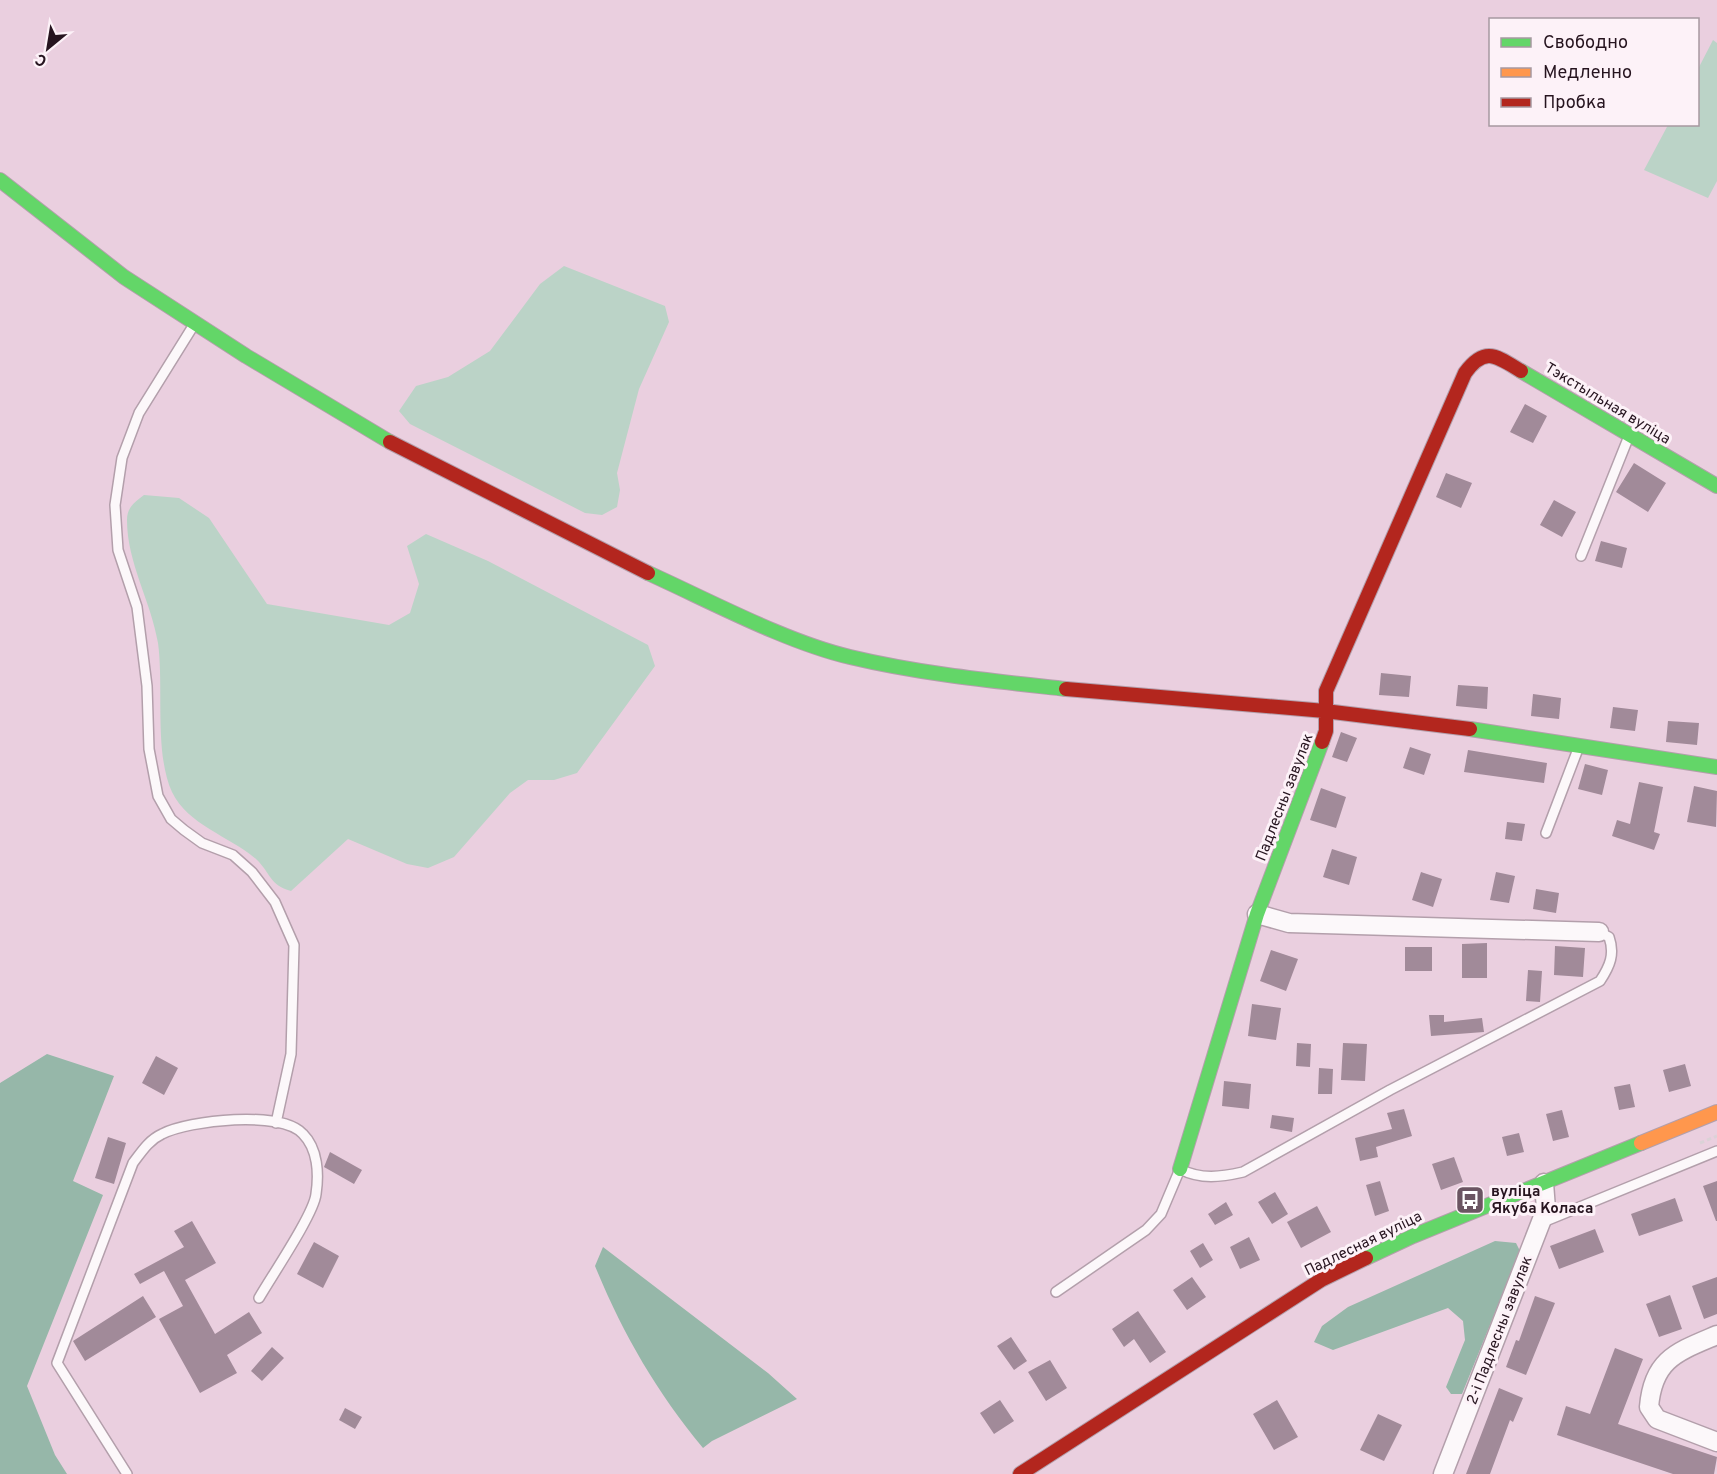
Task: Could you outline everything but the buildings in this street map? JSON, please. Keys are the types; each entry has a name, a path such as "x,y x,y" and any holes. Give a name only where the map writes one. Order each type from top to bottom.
{"street":[{"path":"0,180 124,277 383,438 625,562 782,633 848,657 924,672 1103,694 1325,711 1471,729 1717,767"},
{"name":"Тэкстыльная вуліца","path":"1480,355 1489,354 1499,358 1717,486"},
{"name":"Падлесны завулак","path":"1180,1169 1257,914 1326,731 1326,691 1465,373 1480,355"},
{"path":"1257,914 1289,923 1599,932"},
{"name":"Падлесная вуліца","path":"1028,1472 1321,1280 1413,1236 1717,1112"},
{"name":"2-і Падлесны завулак","path":"1443,1474 1546,1209 1544,1183"},
{"path":"1717,1335 1672,1355 1660,1370 1651,1390 1649,1407 1657,1419 1717,1442"}],"lane":[{"path":"195,323 139,413 122,458 115,505 117,550 137,607 147,686 149,749 158,796 171,819 184,830 202,843 233,855 252,872 275,902 294,945 291,1054 276,1123"},
{"path":"1581,556 1629,436"},
{"path":"1546,833 1579,746"},
{"path":"1056,1292 1146,1230 1161,1214 1180,1169 1192,1175 1218,1178 1243,1172 1390,1090 1600,981 1608,969 1613,950 1609,937 1599,932"},
{"path":"127,1474 57,1363 134,1162 147,1143 173,1130 240,1119 287,1124 302,1132 313,1146 317,1164 316,1197 259,1298"},
{"path":"1542,1219 1548,1220 1717,1151"}],"green space":[{"path":"1713,40 1717,43 1717,181 1708,198 1644,170 1667,126 1699,126 1699,67"},
{"path":"564,266 665,306 669,322 639,389 617,473 620,490 617,507 602,515 585,513 410,424 399,411 416,386 448,377 490,351 540,284"},
{"path":"144,495 179,498 209,518 267,604 389,625 410,613 419,584 407,546 426,534 488,561 648,645 655,666 577,773 554,780 528,780 510,793 454,857 428,868 407,864 348,839 291,891 274,882 256,859 198,822 188,813 172,792 166,776 161,739 158,643 128,536 128,512 132,505"},
{"path":"47,1054 114,1076 73,1181 103,1195 27,1386 55,1455 67,1474 0,1474 0,1083"},
{"path":"1495,1241 1516,1243 1520,1251 1462,1394 1451,1394 1446,1387 1465,1340 1463,1321 1448,1308 1333,1350 1314,1342 1322,1326 1348,1307"},
{"path":"603,1247 768,1373 797,1399 712,1441 703,1448 670,1405 617,1315 595,1266"}],"traffic: fast":[{"path":"0,180 124,277 246,356 390,442"},
{"path":"1521,371 1717,486"},
{"path":"648,573 774,631 850,657 931,672 1066,689"},
{"path":"1470,729 1717,767"},
{"path":"1180,1169 1257,914 1322,742"},
{"path":"1366,1258 1413,1236 1641,1143"}],"traffic: slow":[{"path":"1641,1143 1717,1112"}],"traffic: jam":[{"path":"1322,742 1326,731 1326,691 1465,373 1479,359 1491,356 1521,371"},
{"path":"390,442 648,573"},
{"path":"1066,689 1325,711 1470,729"},
{"path":"1020,1474 1321,1280 1366,1258"}],"place":[{"name":"вуліца Якуба Коласа","path":"1470,1200"}]}
